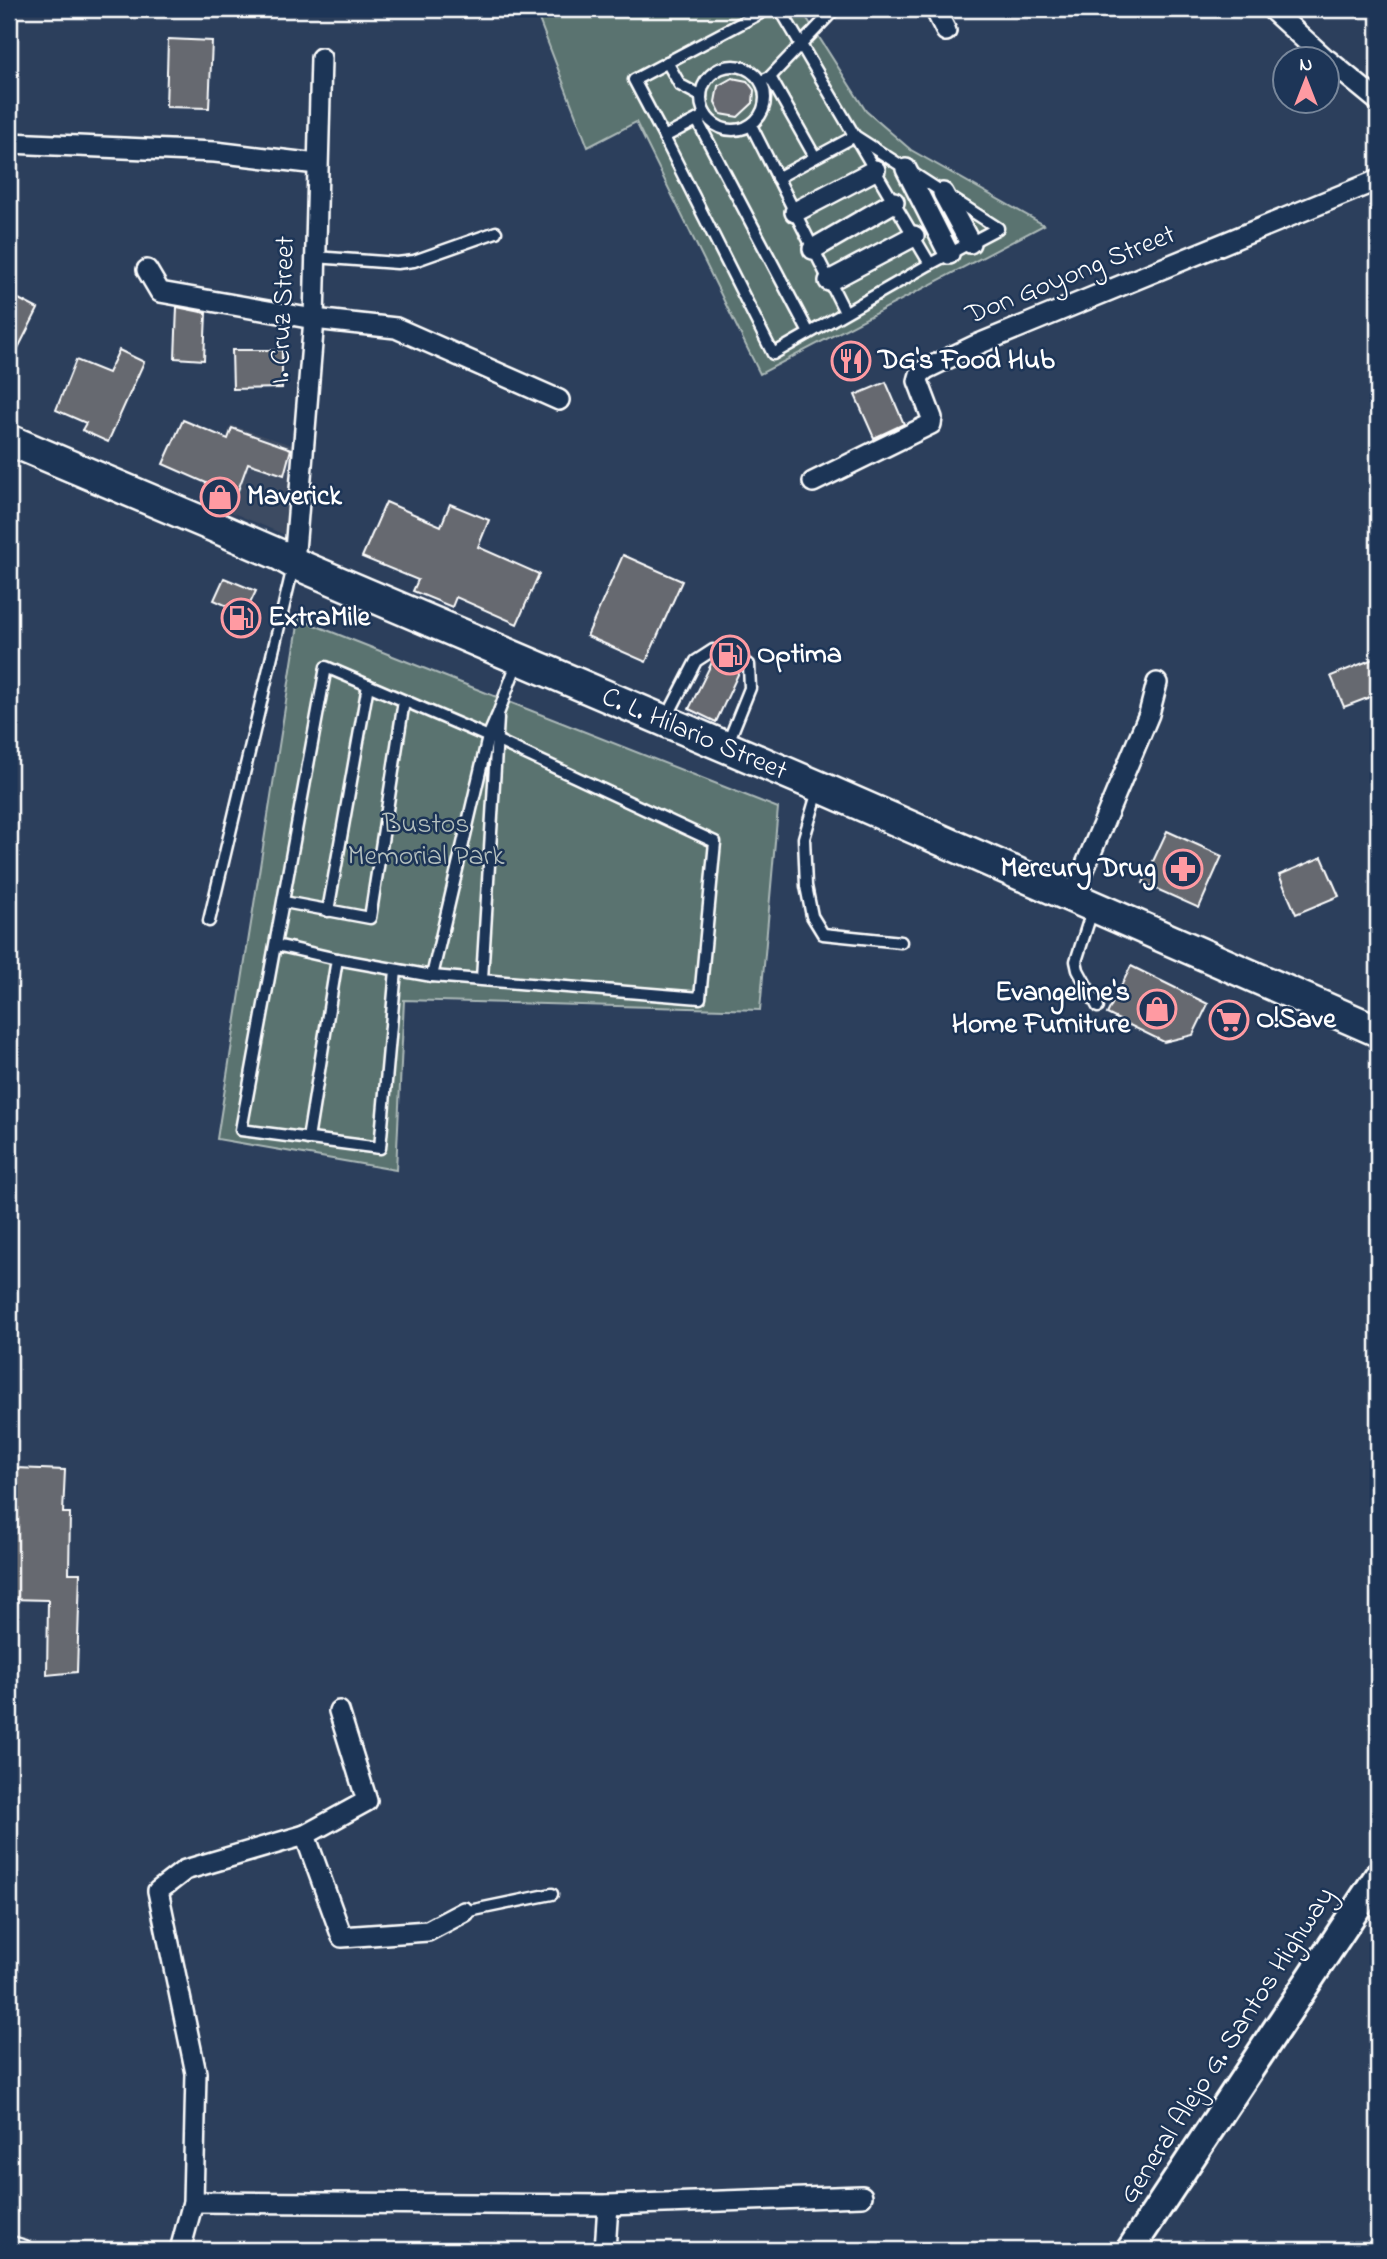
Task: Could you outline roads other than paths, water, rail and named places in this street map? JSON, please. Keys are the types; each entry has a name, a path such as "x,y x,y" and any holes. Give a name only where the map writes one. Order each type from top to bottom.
{"main road":[{"name":"C. L. Hilario Street","path":"9,440 226,531 294,563 1378,1031"},
{"name":"General Alejo G. Santos Highway","path":"1130,2250 1378,1876"}],"street":[{"path":"934,9 946,31"},
{"path":"1271,9 1312,46"},
{"name":"I. Cruz Street","path":"294,563 314,319 321,58"},
{"path":"1342,72 1378,101"},
{"path":"9,143 215,152 317,164"},
{"path":"905,169 949,254"},
{"path":"794,212 875,170"},
{"name":"Don Goyong Street","path":"813,482 930,424 932,418 918,381 926,369 988,340 1378,180"},
{"path":"943,193 970,243"},
{"path":"813,249 894,202"},
{"path":"830,281 914,236"},
{"path":"147,271 160,292 314,319 396,328 559,400"},
{"path":"1083,903 1149,714 1157,682"},
{"path":"180,2250 193,2202 196,2073 158,1891 185,1870 305,1835 367,1801 339,1711"},
{"path":"305,1835 342,1937 428,1931 464,1912"},
{"path":"193,2202 608,2205 862,2196"},
{"path":"605,2250 608,2205"},
{"path":"9,2246 23,2250"}],"lane":[{"path":"768,9 634,80 773,354 998,228 855,136"},
{"path":"780,9 930,264"},
{"path":"702,118 721,128 741,129 751,125 763,110 765,79 835,9"},
{"path":"667,62 680,85 701,96"},
{"path":"809,333 702,118 701,96 709,78 725,67 745,69 765,79 815,157"},
{"path":"664,137 702,118"},
{"path":"751,125 845,312"},
{"path":"777,178 855,136"},
{"path":"315,257 397,263 414,261 496,232"},
{"path":"209,921 294,563"},
{"path":"665,722 696,661 713,650 749,665 750,688 726,749"},
{"path":"432,975 488,737 518,660"},
{"path":"276,945 337,959 432,975 700,998 715,842 498,741 326,667 241,1130 380,1148 396,970"},
{"path":"328,911 368,685"},
{"path":"284,902 370,918 404,701"},
{"path":"482,979 498,714"},
{"path":"820,788 804,838 806,886 811,916 823,934 901,942"},
{"path":"1083,903 1076,961 1098,1007"},
{"path":"308,1139 337,959"},
{"path":"464,1912 552,1894"}],"place":[{"name":"DG's Food Hub","path":"851,361"},
{"name":"Maverick","path":"220,497"},
{"name":"ExtraMile","path":"241,618"},
{"name":"Optima","path":"730,655"},
{"name":"Mercury Drug","path":"1183,869"},
{"name":"Evangeline's Home Furniture","path":"1157,1009"},
{"name":"O!Save","path":"1229,1020"}],"park label":[{"name":"Bustos Memorial Park","path":"426,841"}]}
